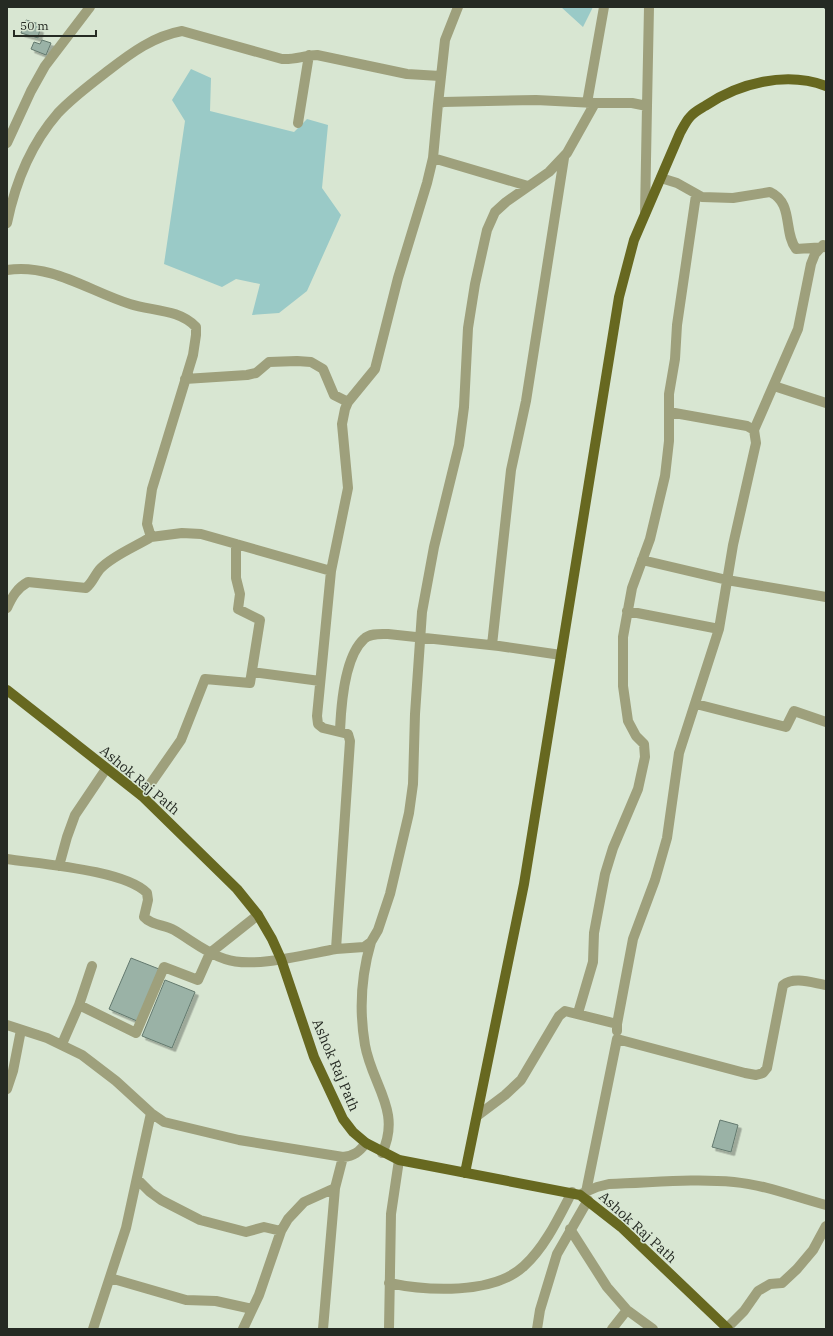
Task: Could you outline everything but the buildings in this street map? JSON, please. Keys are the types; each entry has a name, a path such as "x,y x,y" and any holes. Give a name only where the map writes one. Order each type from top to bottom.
{"main road":[{"path":"465,1173 524,884 619,297 634,240 680,133 690,116 714,100 750,84 786,80 814,82 826,86"},
{"name":"Ashok Raj Path","path":"7,690 142,796 237,889 258,915 281,959 314,1057 335,1104 343,1120 366,1144 399,1160 581,1195 621,1227 728,1329"}],"street":[{"path":"7,143 31,91 46,66 90,7"},
{"path":"336,949 350,741 348,734 323,728 318,724 320,681 332,571 348,488 342,424 348,402 375,369 398,278 428,183 433,158 440,76 447,31 458,7"},
{"path":"382,1153 388,1140 390,1128 389,1117 368,1057 362,1017 363,975 371,942 378,930 390,894 412,799 415,714 422,612 430,568 459,446 464,407 468,328 483,244 486,230 495,212 528,186 549,172 564,158 575,141 591,103 604,7"},
{"path":"645,214 650,7"},
{"path":"7,223 19,180 37,142 52,121 84,90 124,58 149,43 165,36 182,32 282,59 292,60 309,55 407,74 440,76"},
{"path":"298,123 309,55"},
{"path":"438,104 443,102 536,100 591,103 632,103 647,106"},
{"path":"433,158 528,186"},
{"path":"492,645 513,455 526,401 564,158"},
{"path":"661,178 677,183 696,195 708,197 733,198 770,192 781,199 789,224 793,245 796,249 824,245"},
{"path":"578,1013 595,954 594,933 605,874 613,848 638,789 645,757 644,744 630,728 624,693 622,650 627,612 635,577 650,539 665,476 669,447 669,394 676,355 677,325 696,195"},
{"path":"537,1329 540,1310 557,1254 570,1229 581,1195 617,1039 617,1024 633,940 655,880 667,838 679,753 685,731 696,704 719,629 733,544 756,443 754,430 798,330 815,254 824,245"},
{"path":"7,270 23,268 53,274 131,304 183,317 196,327 196,335 185,380 152,489 147,524 151,537"},
{"path":"185,380 247,375 256,373 269,362 297,360 310,362 323,369 334,395 348,402"},
{"path":"774,386 826,403"},
{"path":"669,412 737,423 748,426 754,430"},
{"path":"7,608 15,593 21,586 28,582 86,588 92,584 99,570 107,563 151,537 193,533 332,571"},
{"path":"142,796 181,740 205,680 250,683 260,620 238,609 240,594 236,578 236,544"},
{"path":"642,560 727,580 826,597"},
{"path":"627,612 719,629"},
{"path":"340,731 343,694 348,669 364,639 377,634 492,645 561,656"},
{"path":"252,672 320,681"},
{"path":"696,704 786,727 794,711 826,722"},
{"path":"59,866 67,837 76,815 106,769"},
{"path":"7,858 101,874 143,889 147,893 148,900 144,917 147,921 173,929 210,953 233,962 254,962 281,959 336,949 364,947 371,942"},
{"path":"79,1005 136,1033 164,967 198,980 210,953 258,915"},
{"path":"62,1044 79,1005 92,966"},
{"path":"617,1039 756,1075 763,1073 767,1068 783,985 788,980 826,985"},
{"path":"476,1116 505,1096 521,1080 559,1016 565,1011 578,1013 617,1024"},
{"path":"7,1025 62,1044 95,1064 151,1113 164,1122 219,1136 265,1145 343,1157 351,1156 360,1152 366,1144"},
{"path":"7,1089 13,1071 21,1030"},
{"path":"93,1329 124,1233 151,1113"},
{"path":"323,1329 336,1188 343,1157"},
{"path":"390,1329 389,1284 392,1204 399,1160"},
{"path":"137,1179 150,1192 161,1200 200,1220 246,1232 264,1227 282,1231"},
{"path":"389,1284 415,1288 453,1288 480,1285 509,1276 523,1267 530,1260 552,1228 581,1195 610,1184 696,1180 736,1182 764,1187 826,1205"},
{"path":"243,1329 288,1219 304,1202 336,1188"},
{"path":"728,1329 744,1311 758,1291 770,1284 782,1283 797,1269 810,1254 826,1226"},
{"path":"570,1229 607,1286 627,1310 653,1329"},
{"path":"110,1278 186,1300 216,1301 252,1309"},
{"path":"612,1329 627,1310"}],"water":[{"path":"561,7 593,7 583,27"},
{"path":"191,69 211,78 210,111 294,132 307,119 328,125 322,188 341,215 307,291 279,313 252,315 260,284 236,279 222,287 164,264 185,121 172,100"}]}
